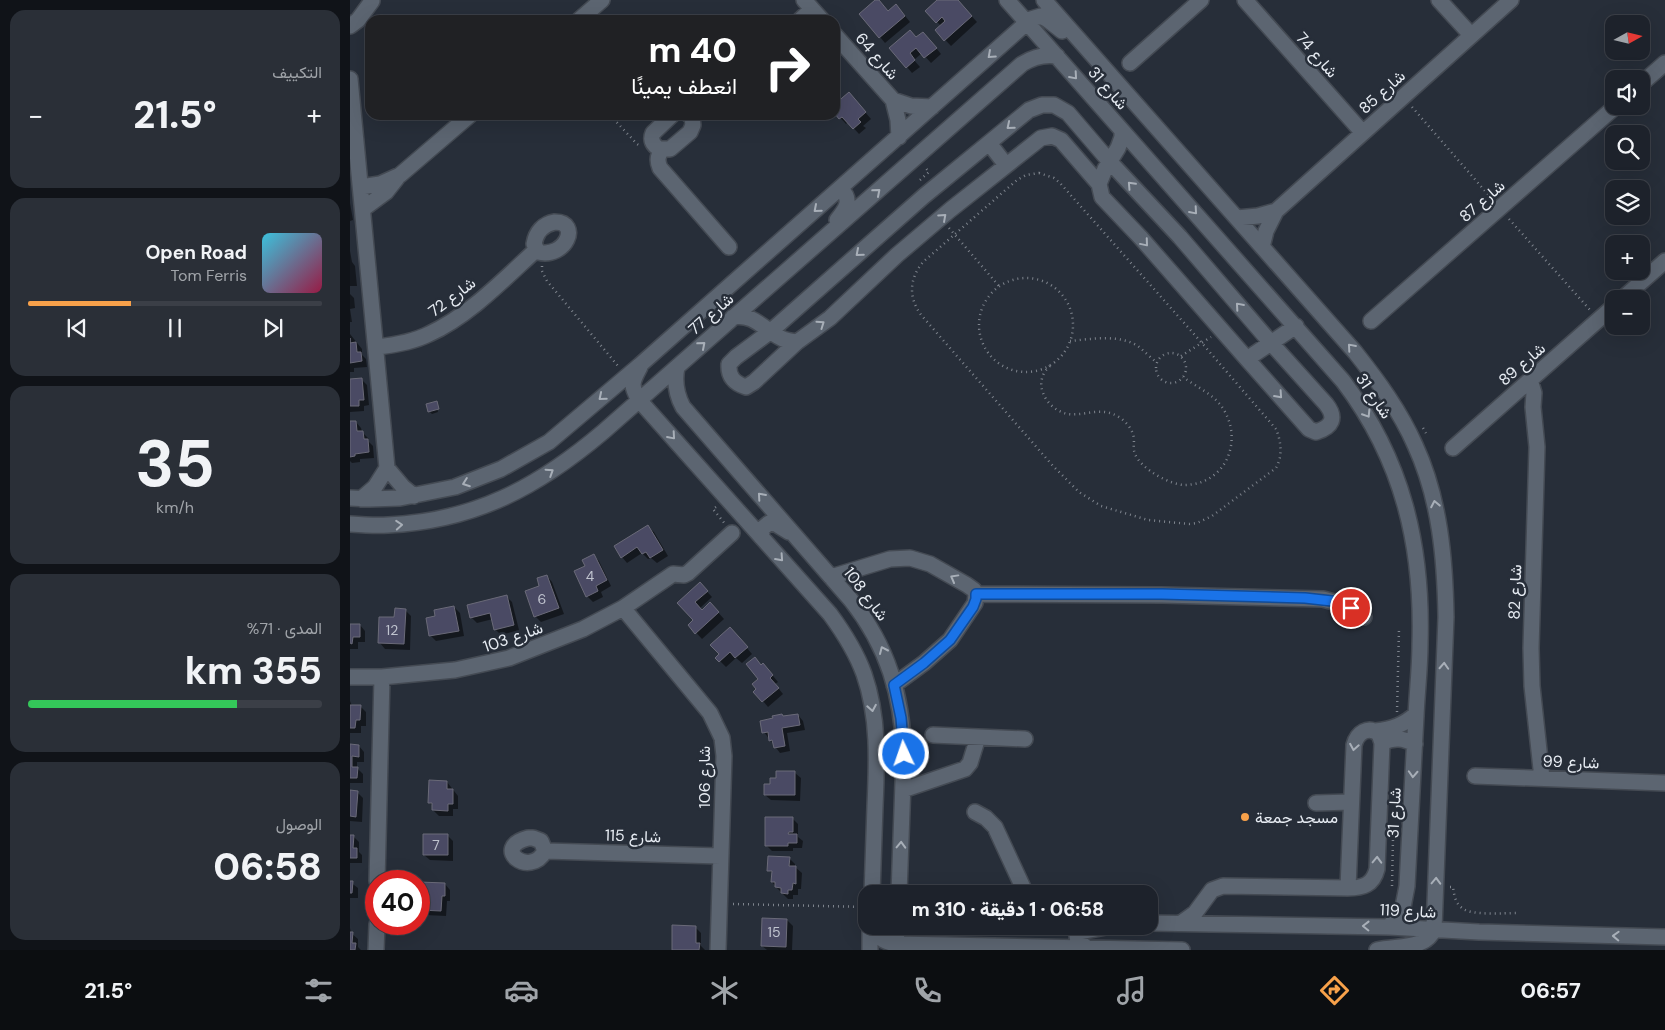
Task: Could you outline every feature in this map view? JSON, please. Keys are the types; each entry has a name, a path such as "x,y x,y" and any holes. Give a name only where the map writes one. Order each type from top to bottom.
{"street":[{"path":"350,8 372,0"},
{"path":"350,26 358,20 372,0"},
{"path":"585,15 602,0"},
{"name":"شارع 31","path":"1007,0 1296,326 1356,397 1387,452 1398,479 1416,552 1420,616 1408,886 1403,907 1389,927"},
{"name":"شارع 31","path":"1044,0 1355,352 1373,375 1403,422 1426,471 1434,497 1446,586 1434,930"},
{"path":"1130,63 1201,0"},
{"name":"شارع 74","path":"1245,0 1363,134"},
{"path":"1439,0 1471,35"},
{"name":"شارع 85","path":"1262,247 1266,231 1276,211 1511,0"},
{"path":"1027,22 1036,16 1044,17 1086,48"},
{"name":"شارع 77","path":"356,499 414,496 455,487 501,469 550,442 640,365 1027,22"},
{"name":"شارع 64","path":"840,41 893,100 898,120 898,136"},
{"name":"شارع 77","path":"350,524 395,525 439,519 477,509 506,498 542,478 573,456 640,400 1022,64 1042,55 1057,56"},
{"path":"1650,76 1665,64"},
{"path":"350,79 377,347 387,468 403,487 414,496"},
{"name":"شارع 64","path":"893,100 911,106 932,107"},
{"path":"1042,105 1054,105 1068,114 1110,162 1180,237 1331,411 1333,418 1329,426 1316,432 1309,429 1141,238 1102,197 1099,184 1061,140 1052,136 1040,138 957,204 830,318 797,342 754,382 746,386 738,384 730,377 729,364 736,356 770,331 887,229 1029,110 1042,105"},
{"name":"شارع 87","path":"1370,321 1606,115"},
{"path":"363,209 386,192 400,175 464,120"},
{"path":"666,120 652,132 652,140 658,148 660,168 729,247"},
{"path":"658,148 670,149 690,132 693,125 692,120"},
{"path":"1099,184 1105,169 1118,148 1122,131"},
{"path":"989,143 1006,165"},
{"path":"1080,163 1093,161 1097,156 1098,148"},
{"path":"361,187 380,184 400,175"},
{"path":"823,240 847,208 846,195 840,188"},
{"name":"شارع 85","path":"1236,218 1258,216 1276,211"},
{"path":"887,229 904,250"},
{"name":"شارع 72","path":"377,347 419,339 442,328 542,252"},
{"path":"1633,290 1664,265"},
{"name":"شارع 89","path":"1453,448 1605,314"},
{"path":"733,317 749,317 780,338 797,342"},
{"path":"1247,359 1296,326"},
{"path":"640,365 632,382 633,390 640,400 835,621 848,641 864,673 873,710 876,742 877,770 872,885"},
{"name":"شارع 108","path":"677,367 676,389 683,407 831,577 869,624 885,654 894,685 903,736 899,885"},
{"name":"شارع 82","path":"1530,380 1534,393 1533,407 1537,447 1531,648 1532,686 1542,778"},
{"path":"1512,396 1525,406 1533,407"},
{"path":"356,499 375,487 387,468"},
{"path":"761,537 765,525 773,523 796,537"},
{"name":"شارع 103","path":"350,677 382,677 455,670 500,661 561,639 623,608 670,576 688,573 732,533"},
{"path":"831,577 890,559 910,558 930,564 974,590 976,599 973,607 950,640 924,663 894,685"},
{"path":"976,594 1162,594 1323,599 1341,604 1364,616"},
{"name":"شارع 106","path":"623,608 710,713 722,738 724,756 718,950"},
{"path":"1420,616 1425,633 1424,696 1432,701 1442,698"},
{"path":"377,870 382,677"},
{"path":"1379,737 1416,714"},
{"path":"1348,888 1355,740 1366,730 1388,740 1402,739 1415,744"},
{"path":"933,735 1025,739"},
{"path":"903,790 965,769 970,763 978,737"},
{"path":"1181,923 1195,913 1212,890 1223,886 1360,888 1366,886 1376,874 1379,737"},
{"name":"شارع 99","path":"1475,776 1665,783"},
{"path":"1316,803 1351,802"},
{"path":"975,812 986,818 995,827 1022,885"},
{"name":"شارع 115","path":"545,851 720,856"},
{"path":"1209,894 1212,910 1220,924"},
{"name":"شارع 119","path":"1158,923 1389,927 1665,937"},
{"path":"1376,950 1420,946 1431,939 1434,930"},
{"path":"376,935 376,950"},
{"path":"870,935 870,950"},
{"path":"879,935 882,940 896,947 1182,950"},
{"path":"1078,935 1078,941 1086,948"}],"path":[{"path":"615,120 637,144 658,148"},
{"path":"1039,173 1054,178 1060,183 1201,342 1276,429 1280,443 1278,464 1276,468 1205,520 1189,524 1148,520 1108,509 1079,492 1053,466 918,310 911,288 914,274 924,262 1017,180 1026,175 1039,173"},
{"path":"542,252 544,276 627,376"},
{"path":"1050,366 1035,372 1019,372 1004,367 991,357 983,343 979,328 981,312 988,297 999,286 1013,279 1028,278 1042,280 1055,287 1065,298 1071,312 1073,327 1070,342 1062,355 1043,373 1041,384 1044,395 1050,405 1068,414 1100,411 1120,417 1132,433 1135,454 1141,463 1167,482 1186,485 1206,480 1219,472 1226,462 1231,435 1228,420 1221,406 1216,400 1183,377"},
{"path":"1181,356 1221,331"},
{"path":"1070,342 1101,338 1121,340 1136,345 1156,362"},
{"path":"1172,352 1181,356 1185,362 1186,370 1183,377 1176,382 1167,382 1160,378 1156,370 1156,362 1163,354 1172,352"},
{"path":"1436,886 1453,887 1456,901 1461,908 1470,912 1517,913"},
{"path":"719,904 858,907"}],"building":[{"path":"875,0 879,0 888,11 896,4 905,16 879,38 859,14"},
{"path":"937,0 958,0 972,16 944,41 935,30 945,21 942,17 936,23 925,11"},
{"path":"910,30 916,37 923,32 937,48 924,58 916,48 910,53 915,60 906,68 889,48"},
{"path":"849,92 866,112 858,119 861,122 853,129 842,117 840,118 840,100"},
{"path":"356,342 357,352 361,352 362,361 350,363 350,343"},
{"path":"362,378 364,400 359,400 359,406 350,406 350,379"},
{"path":"437,401 439,409 428,412 426,404"},
{"path":"350,421 356,421 357,431 363,431 364,439 368,439 369,452 355,454 355,456 350,457"},
{"path":"648,525 663,550 650,558 646,552 642,554 637,547 621,558 614,546"},
{"path":"594,554 607,580 596,586 598,591 586,597 574,571 585,566 582,560"},
{"path":"547,575 559,608 534,617 525,591 539,586 537,578"},
{"path":"700,582 708,591 695,602 702,610 710,602 719,612 695,634 688,625 693,620 677,603"},
{"path":"507,595 514,625 494,630 490,613 470,618 467,605"},
{"path":"454,606 459,631 429,636 426,618 435,616 434,610"},
{"path":"395,608 406,609 404,644 378,643 379,617 394,617"},
{"path":"350,624 360,624 360,637 353,637 352,644 350,643"},
{"path":"730,627 748,647 735,658 730,652 719,662 715,658 719,654 710,645"},
{"path":"755,657 773,675 770,678 779,688 762,702 753,692 756,689 752,684 758,679 746,664"},
{"path":"350,705 361,705 360,720 356,720 355,728 350,728"},
{"path":"782,714 783,716 798,714 800,725 782,728 785,746 774,748 772,740 769,741 768,732 762,733 760,721"},
{"path":"350,744 359,745 359,757 352,756 352,767 358,767 357,778 350,778"},
{"path":"776,771 795,771 795,795 764,795 764,784 770,784 770,778 776,778"},
{"path":"429,780 447,781 447,789 453,789 453,804 448,804 448,811 432,810 432,803 428,803"},
{"path":"350,790 358,791 356,817 350,816"},
{"path":"765,817 793,817 793,832 788,834 797,834 797,843 788,843 788,846 765,846"},
{"path":"423,834 448,834 448,855 423,855"},
{"path":"350,835 354,835 353,848 357,848 357,858 350,858"},
{"path":"768,856 790,857 789,866 796,866 796,884 793,883 792,890 788,890 788,894 781,893 781,888 775,887 775,882 771,882 772,871 767,871"},
{"path":"350,881 353,881 352,893 350,893"},
{"path":"430,882 445,883 445,896 442,896 441,911 430,910"},
{"path":"762,918 787,919 786,947 761,946"},
{"path":"672,925 696,926 696,943 700,943 699,950 672,950"},
{"path":"350,932 353,932 352,943 356,943 355,950 350,950"}],"place":[{"name":"مسجد جمعة","path":"1245,817"}],"route":[{"path":"904,754 901,718 894,685 910,675 950,640 973,607 976,594 1162,594 1305,598 1323,599 1351,608"}]}
